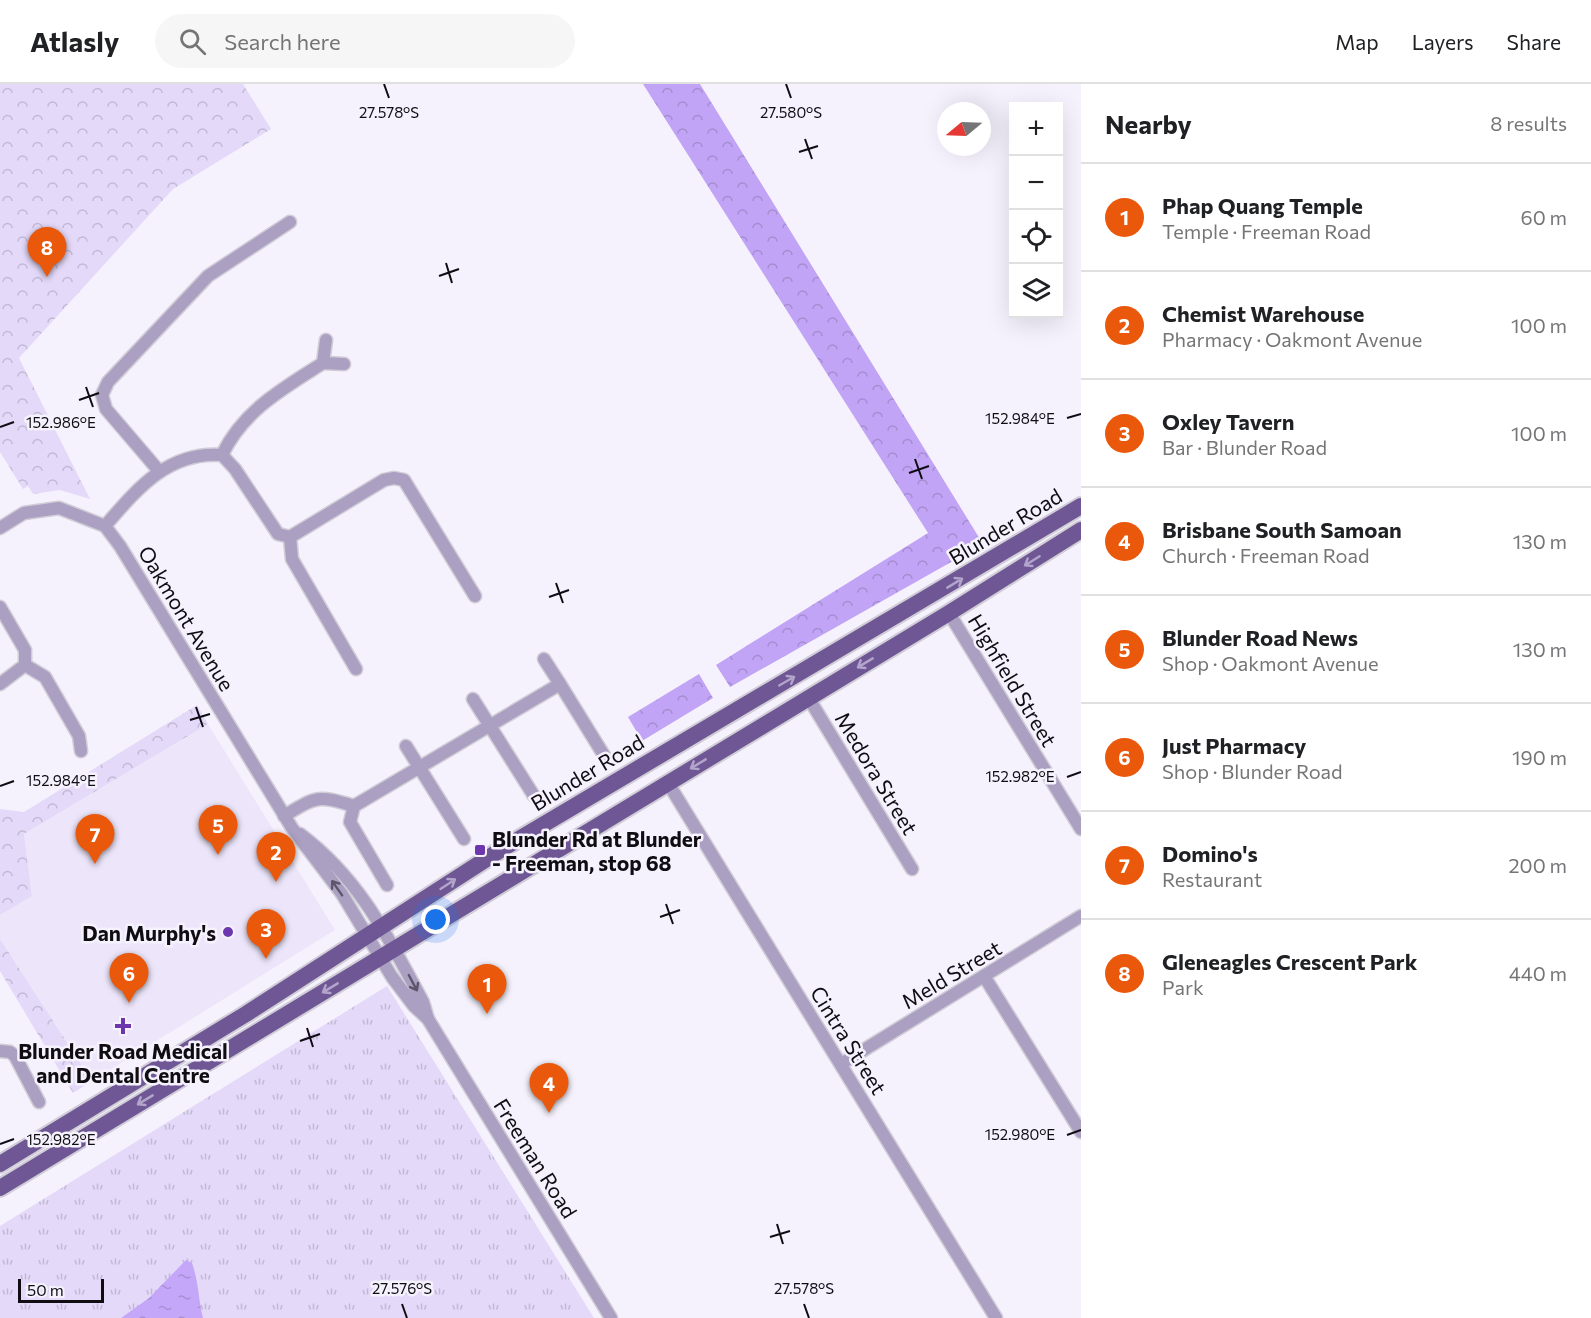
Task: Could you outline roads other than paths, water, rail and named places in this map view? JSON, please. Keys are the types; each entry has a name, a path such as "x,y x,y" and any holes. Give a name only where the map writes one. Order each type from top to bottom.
{"main road":[{"name":"Blunder Road","path":"0,1164 144,1078 502,849 1081,506"},
{"name":"Blunder Road","path":"0,1188 808,697 949,614 1081,530"}],"street":[{"path":"159,471 106,409 102,395 108,382 208,276 290,222"},
{"path":"322,363 326,339"},
{"path":"222,455 231,437 254,409 322,363 344,364"},
{"path":"0,528 24,513 59,508 105,526 144,482 159,471 194,456 222,455 235,469 278,534 290,537 384,480 394,478 404,480 475,596"},
{"name":"Oakmont Avenue","path":"105,526 120,546 284,816 387,953"},
{"path":"290,537 292,559 356,669"},
{"path":"0,607 25,650 25,665"},
{"name":"Highfield Street","path":"949,614 1081,829"},
{"path":"544,658 605,757"},
{"path":"0,684 25,665"},
{"path":"25,665 45,676 79,736 81,752"},
{"path":"387,885 350,822 354,806 560,684"},
{"name":"Medora Street","path":"808,697 912,869"},
{"path":"473,699 534,796"},
{"path":"406,746 464,839"},
{"name":"Cintra Street","path":"668,783 996,1318"},
{"path":"284,816 313,799 324,797 354,806"},
{"name":"Meld Street","path":"841,1064 1081,916"},
{"name":"Freeman Road","path":"387,953 414,1006 428,1019 611,1318"},
{"path":"984,976 1081,1132"},
{"path":"0,1051 10,1052 15,1056 39,1102"}],"water":[{"path":"186,1260 192,1263 203,1318 121,1318 149,1298"}],"place":[{"name":"Gleneagles Crescent Park","path":"47,277"},
{"name":"Blunder Rd at Blunder - Freeman, stop 68","path":"480,850"},
{"name":"Blunder Road News","path":"218,855"},
{"name":"Domino's","path":"95,864"},
{"name":"Chemist Warehouse","path":"276,882"},
{"name":"Dan Murphy's","path":"228,932"},
{"name":"Oxley Tavern","path":"266,959"},
{"name":"Just Pharmacy","path":"129,1003"},
{"name":"Phap Quang Temple","path":"487,1014"},
{"name":"Blunder Road Medical and Dental Centre","path":"123,1026"},
{"name":"Brisbane South Samoan","path":"549,1113"}]}
